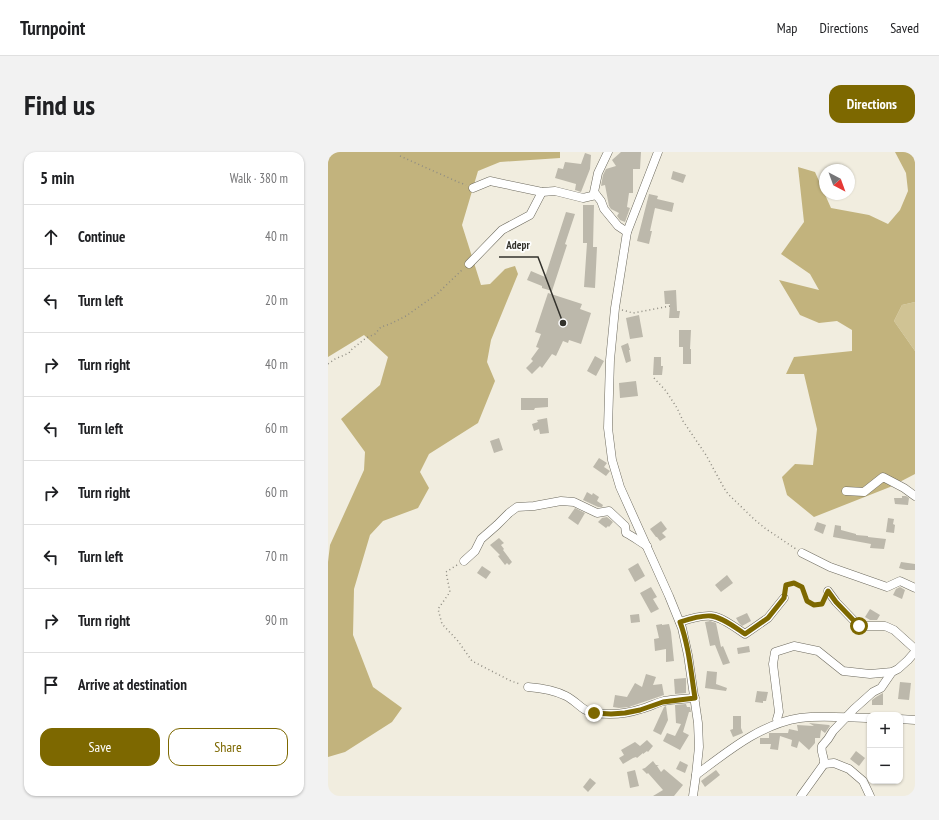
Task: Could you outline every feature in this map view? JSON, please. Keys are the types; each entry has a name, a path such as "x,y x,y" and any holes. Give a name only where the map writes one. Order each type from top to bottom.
{"street":[{"path":"608,152 598,173 594,192 601,201 604,209 613,220 618,226 627,232"},
{"path":"658,152 627,232 615,308 610,360 608,428 611,454 620,487 670,596 682,628 688,655 698,723 699,747 693,796"},
{"path":"473,188 490,181 542,192 555,192 582,198 596,195"},
{"path":"469,264 502,230 530,215 542,192"},
{"path":"846,491 864,492 883,477 904,488 915,496"},
{"path":"464,561 475,551 481,539 517,507 534,506 561,501 574,502 597,513 609,511 625,526 626,533 647,546"},
{"path":"802,553 830,567 886,587 900,581 915,588"},
{"path":"778,723 777,719 779,712 773,664 775,652 794,646 818,651 843,671 870,674 892,672 898,669 915,651 894,630 885,626 859,626 836,602 828,591"},
{"path":"680,622 695,617 711,616 720,618 745,634 768,618 784,598"},
{"path":"801,796 824,764 821,752 822,746 854,709 873,692 882,688 892,672"},
{"path":"528,687 545,688 557,692 567,696 583,709 594,713 625,713 640,710 663,702 695,698"},
{"path":"696,775 756,733 778,723 800,718 822,716 867,718"},
{"path":"903,719 915,720"},
{"path":"824,764 834,763 849,769 863,781 870,796"}],"path":[{"path":"400,156 473,188"},
{"path":"328,364 335,359 345,356 366,338 375,334 381,327 406,316 437,294 469,264"},
{"path":"615,308 632,313 670,306"},
{"path":"654,378 666,391 677,408 683,421 706,455 728,494 766,530 802,553"},
{"path":"464,561 446,572 450,592 438,609 442,624 472,661 511,681 528,687"},
{"path":"784,598 786,585 794,583 802,587 807,601 814,605 822,604 828,591"}],"shaded area":[{"path":"328,152 560,152 560,158 500,162 478,171 462,225 481,285 490,284 505,269 515,266 518,274 491,340 487,362 495,381 478,423 429,454 420,472 429,488 418,508 383,521 370,535 354,589 353,635 373,687 402,708 392,722 345,752 328,757 328,562 330,545 364,470 365,452 341,419 380,385 388,357 364,335 328,357"},
{"path":"895,152 915,152 915,302 902,305 894,321 915,351 915,474 890,487 814,517 787,495 782,477 795,464 813,465 817,429 804,374 786,374 794,357 852,351 852,330 837,321 819,323 800,315 779,280 819,290 810,274 781,254 804,222 798,167 815,172 819,181 819,200 827,200 831,208 869,215 888,224 900,210 908,191 906,173"},
{"path":"915,302 915,351 894,321 902,305"}],"building":[{"path":"621,152 641,152 640,169 633,169 633,193 629,193 627,207 630,208 625,222 620,220 617,216 619,213 611,209 609,206 605,185 601,186 606,169 616,166 612,160"},
{"path":"585,153 591,155 590,169 581,192 575,190 576,184 555,178 558,168 563,169 565,162 581,164"},
{"path":"673,171 686,175 683,183 671,179"},
{"path":"649,194 658,196 657,199 674,203 672,212 655,208 649,244 637,241"},
{"path":"583,205 594,205 593,247 597,247 595,288 584,287 587,243 583,243"},
{"path":"566,212 575,214 565,244 567,245 552,291 542,288 542,286 527,280 531,271 545,277"},
{"path":"676,290 677,311 680,311 679,318 669,318 670,304 665,304 664,291"},
{"path":"548,293 582,304 580,309 591,313 581,344 569,340 568,343 563,341 556,356 552,354 542,368 540,366 532,374 526,368 533,361 531,359 539,348 536,347 541,334 535,332"},
{"path":"639,315 643,337 630,339 626,318"},
{"path":"679,330 691,330 691,364 683,364 683,347 679,347"},
{"path":"628,343 631,361 626,363 621,346"},
{"path":"595,356 604,361 596,376 587,371"},
{"path":"654,357 661,357 661,366 663,366 662,375 653,375"},
{"path":"636,381 638,396 620,398 619,383"},
{"path":"521,398 548,398 548,407 535,408 534,410 521,410"},
{"path":"547,418 549,433 540,434 539,429 534,431 532,424 538,422 537,420"},
{"path":"499,438 503,450 494,453 490,441"},
{"path":"599,458 607,463 604,467 610,471 606,476 593,467"},
{"path":"587,492 592,495 593,493 599,497 597,501 603,505 602,507 598,507 583,500"},
{"path":"902,496 909,498 908,505 895,504 894,498 902,498"},
{"path":"575,508 585,513 578,525 568,518"},
{"path":"607,517 613,522 606,528 598,522 602,518"},
{"path":"888,518 894,519 894,533 886,532"},
{"path":"661,521 667,529 662,533 666,537 660,541 650,529"},
{"path":"817,522 826,525 823,534 814,530"},
{"path":"835,525 841,526 841,530 856,535 886,539 884,549 870,548 871,544 833,537"},
{"path":"499,538 504,543 501,545 504,549 503,550 512,562 509,565 507,563 505,565 498,556 500,555 490,545"},
{"path":"901,562 915,564 915,570 899,568"},
{"path":"638,563 645,576 635,582 628,569"},
{"path":"482,566 491,572 486,579 477,573"},
{"path":"727,575 733,583 721,592 715,585"},
{"path":"651,587 657,597 653,599 659,609 651,613 640,593"},
{"path":"900,587 905,590 902,599 893,595 896,589"},
{"path":"870,609 880,615 877,620 870,620 865,617"},
{"path":"747,613 751,621 742,626 736,618"},
{"path":"639,614 640,622 631,623 630,615"},
{"path":"710,621 716,623 721,647 723,646 730,663 723,665 715,645 710,646 705,622"},
{"path":"669,624 674,661 666,662 666,649 655,651 654,639 659,638 656,625"},
{"path":"749,646 750,652 738,654 737,648"},
{"path":"707,671 717,672 716,684 727,688 726,691 705,688"},
{"path":"646,674 656,677 653,685 662,684 664,695 629,707 613,707 615,695 627,697 635,683 642,687"},
{"path":"686,678 686,693 675,694 674,679"},
{"path":"900,682 911,683 909,700 898,699"},
{"path":"757,691 768,692 766,701 763,701 763,703 755,702"},
{"path":"883,693 883,705 872,705 872,700"},
{"path":"686,704 687,707 690,707 691,712 689,712 683,732 689,735 680,750 663,741 667,733 675,736 681,724 676,723 675,705"},
{"path":"666,706 668,720 661,735 653,731 664,707"},
{"path":"733,716 741,716 741,728 743,733 733,737 730,730 733,729"},
{"path":"809,723 830,726 825,733 821,730 820,738 815,738 815,743 809,750 799,741 797,748 791,746 792,740 780,736 778,750 770,749 771,744 760,744 760,738 769,738 769,733 788,733 789,729 798,731 797,725 814,726"},
{"path":"647,740 653,746 648,752 643,753 637,758 633,758 623,764 619,758 624,755 621,750 635,742 640,746"},
{"path":"856,751 865,758 859,766 850,759"},
{"path":"653,761 656,765 659,765 657,766 661,772 664,769 683,785 674,796 653,796 663,790 648,773 647,774 642,769"},
{"path":"680,761 688,765 685,773 676,769"},
{"path":"635,770 639,786 630,788 627,772"},
{"path":"716,770 720,775 705,787 701,781"},
{"path":"590,778 596,783 588,792 583,787"}],"place":[{"name":"Adepr","path":"563,323"}],"route":[{"path":"594,713 625,713 640,710 663,702 695,698 688,655 680,622 695,617 711,616 720,618 745,634 768,618 784,598 786,585 794,583 802,587 807,601 814,605 822,604 828,591 836,602 859,626"}]}
